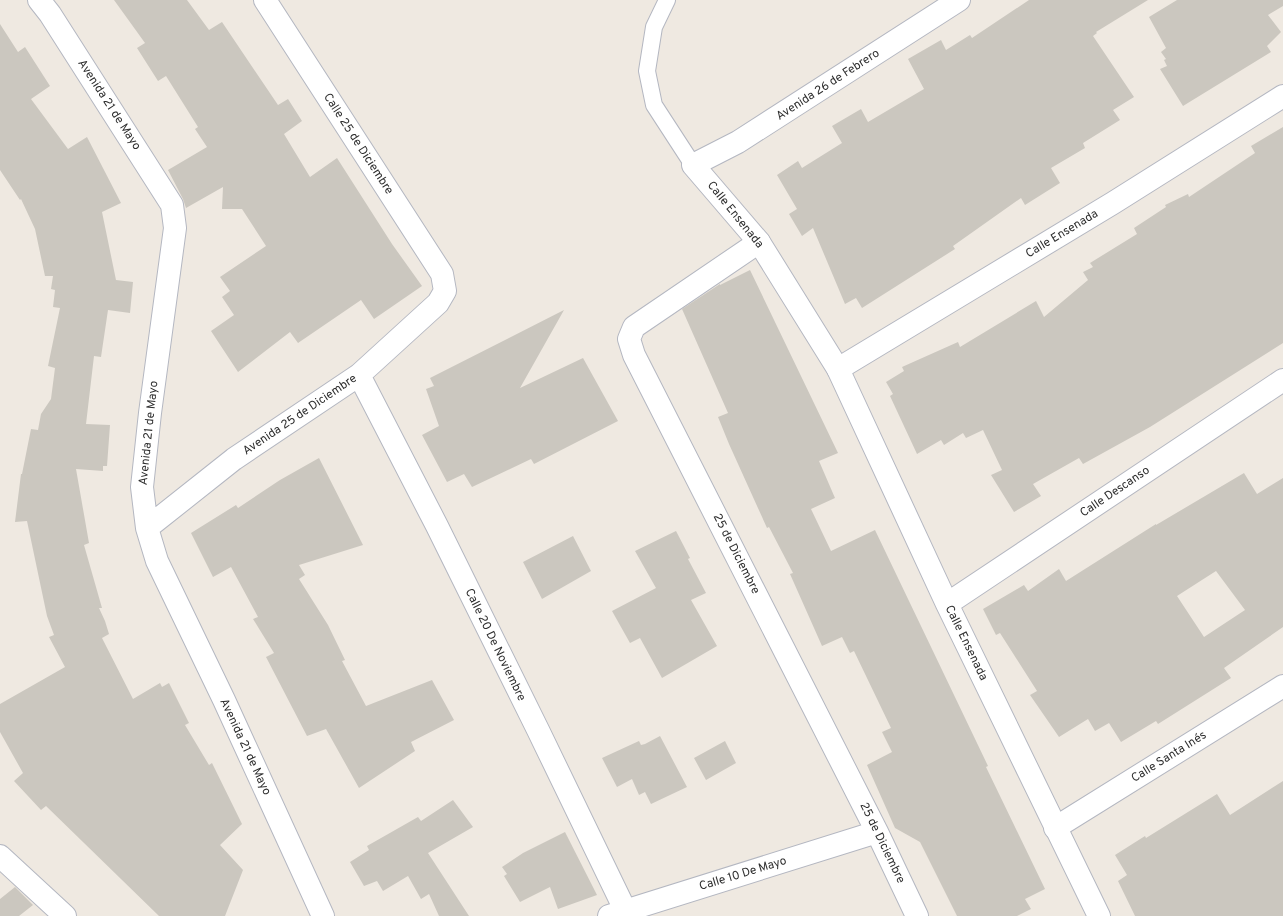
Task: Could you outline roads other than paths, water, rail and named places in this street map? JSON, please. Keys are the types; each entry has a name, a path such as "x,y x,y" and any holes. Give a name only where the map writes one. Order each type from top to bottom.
{"street":[{"name":"Avenida 21 de Mayo","path":"39,0 54,20 172,205 175,228 142,487 147,528 157,561 224,700 323,916"},
{"name":"Calle 25 de Diciembre","path":"265,0 442,274 445,291"},
{"name":"Avenida 26 de Febrero","path":"694,165 738,142 960,0"},
{"name":"Calle Ensenada","path":"838,369 1113,204 1283,96"},
{"name":"Calle Ensenada","path":"694,165 759,242 838,369 947,604 1099,916"},
{"name":"25 de Diciembre","path":"759,242 634,326 629,339 634,355 877,832 917,916"},
{"name":"Avenida 25 de Diciembre","path":"147,528 234,459 359,375 438,303 445,291"},
{"name":"Calle 20 De Noviembre","path":"359,375 542,737 620,914"},
{"name":"Calle Descanso","path":"947,604 1283,380"},
{"name":"Calle Santa Inés","path":"1055,828 1283,686"},
{"name":"Calle 10 De Mayo","path":"620,914 877,832"},
{"path":"0,856 65,916"}],"lane":[{"path":"667,0 654,27 647,71 654,105 694,165"}]}
